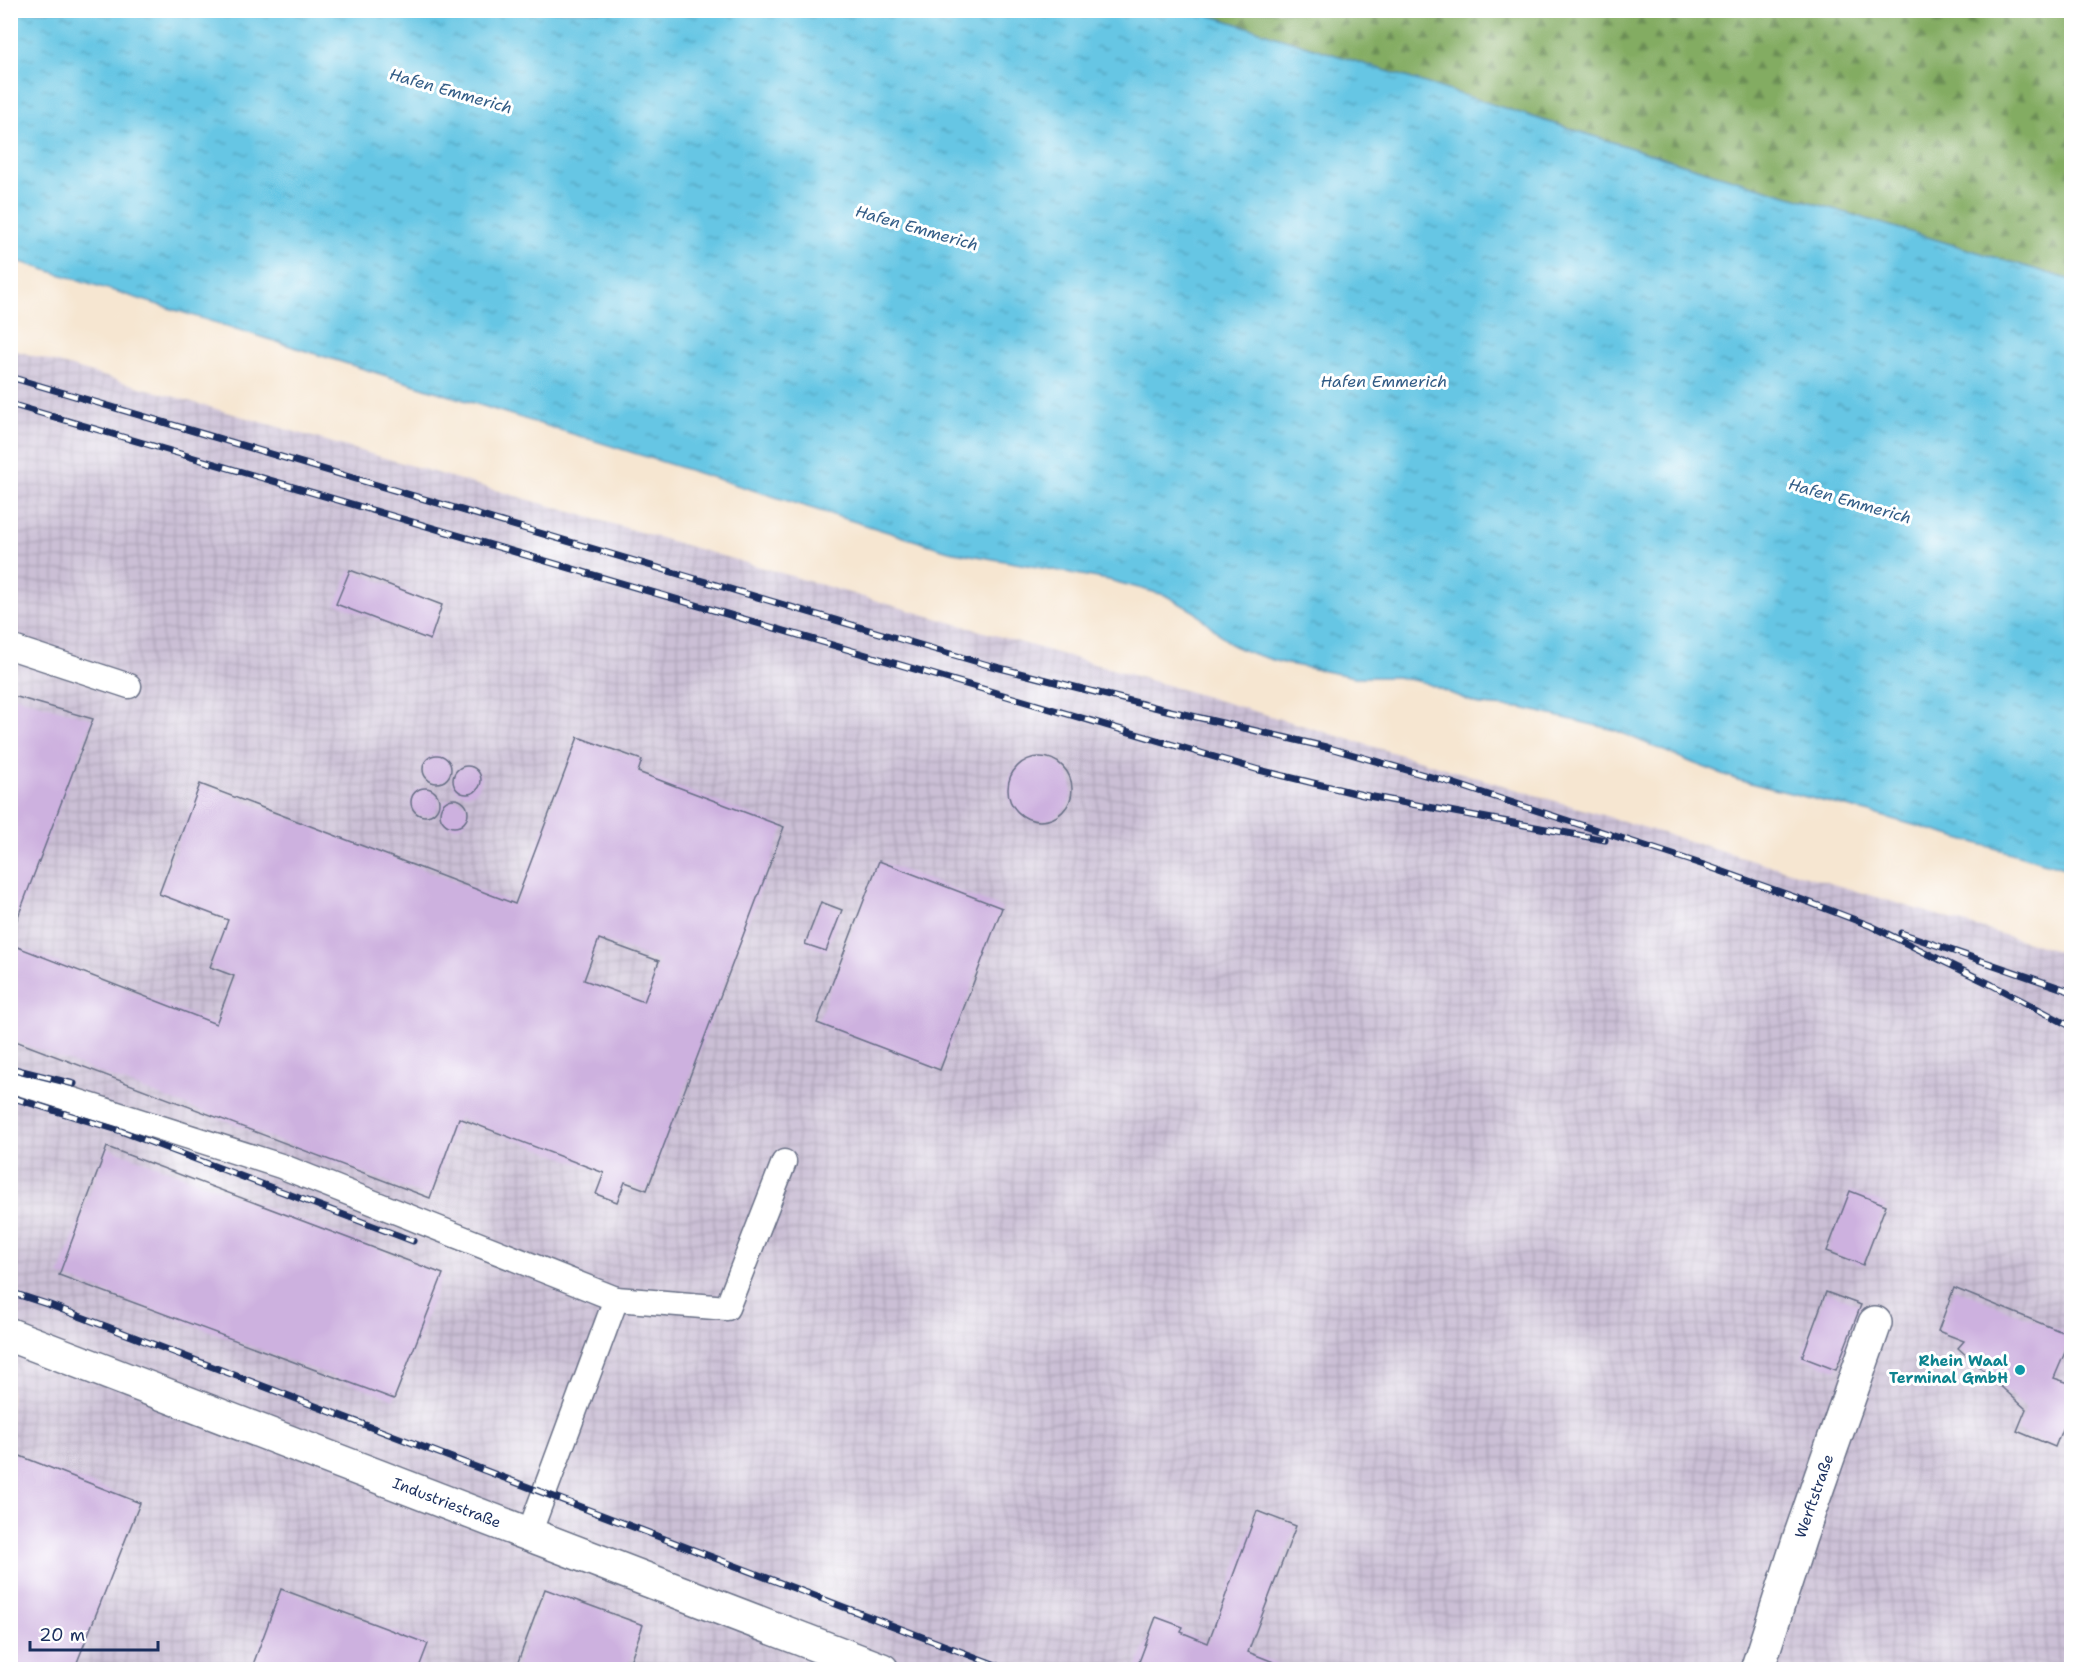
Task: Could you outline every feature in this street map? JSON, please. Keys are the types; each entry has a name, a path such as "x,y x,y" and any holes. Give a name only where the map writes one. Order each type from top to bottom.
{"street":[{"name":"Werftstraße","path":"1757,1670 1875,1323"},
{"name":"Industriestraße","path":"10,1335 882,1670"}],"lane":[{"path":"10,647 129,686"},
{"path":"10,1080 281,1166 615,1299 727,1308 784,1162"},
{"path":"529,1534 615,1299"}],"shaded area":[{"path":"10,349 1177,688 2071,955 2071,1669 11,1669"}],"green space":[{"path":"1196,11 2071,11 2071,280 1679,163"}],"water":[{"name":"Hafen Emmerich","path":"10,11 1196,11 1679,163 2071,280 2071,870 1875,814 1738,780 1615,730 1522,708 1480,705 1423,682 1397,677 1355,677 1279,662 1232,645 1195,612 1165,595 1109,580 949,551 11,259"}],"building":[{"path":"350,570 442,605 430,640 336,604"},
{"path":"10,695 93,719 11,935 10,935"},
{"path":"578,737 642,760 638,772 784,827 647,1190 625,1182 617,1202 596,1194 604,1173 459,1118 430,1198 10,1039 10,944 216,1024 234,976 210,967 228,920 159,894 200,784 515,904","holes":["599,939 659,961 644,1002 584,980"]},
{"path":"437,755 447,759 451,769 447,779 437,783 427,779 423,769 427,759"},
{"path":"1034,757 1046,757 1063,766 1070,777 1072,789 1070,801 1063,812 1046,821 1034,821 1022,816 1013,807 1008,795 1008,783 1013,771 1022,762"},
{"path":"467,766 477,770 481,780 477,790 467,794 457,790 453,780 457,770"},
{"path":"425,788 435,792 439,802 435,812 425,816 415,812 411,802 415,792"},
{"path":"454,799 464,803 468,813 464,823 454,827 444,823 440,813 444,803"},
{"path":"879,861 1002,908 940,1070 817,1023"},
{"path":"821,902 842,910 826,951 805,944"},
{"path":"107,1147 443,1274 394,1399 59,1275"},
{"path":"1850,1191 1886,1205 1863,1265 1827,1251"},
{"name":"Rhein Waal Terminal GmbH","path":"1954,1288 2072,1336 2054,1378 2072,1384 2072,1404 2055,1447 2017,1431 2026,1409 1958,1348 1964,1341 1938,1331"},
{"path":"1826,1292 1861,1305 1836,1370 1802,1357"},
{"path":"10,1452 140,1503 74,1670 10,1670"},
{"path":"1257,1511 1296,1526 1248,1652 1294,1670 1136,1670 1156,1617 1183,1627 1181,1632 1208,1643"},
{"path":"281,1589 428,1644 418,1670 251,1670"},
{"path":"545,1589 643,1625 627,1670 515,1670"}],"railway":[{"path":"10,377 988,665 1326,747 1449,782 1704,865 1871,926 2072,1027"},
{"path":"10,404 1259,770 1363,795 1605,840"},
{"path":"1901,933 2072,992"},
{"path":"10,1068 74,1084"},
{"path":"10,1097 121,1131 413,1241"},
{"path":"10,1292 50,1305 1009,1670"}],"place":[{"name":"Rhein Waal Terminal GmbH","path":"2020,1370"}]}
